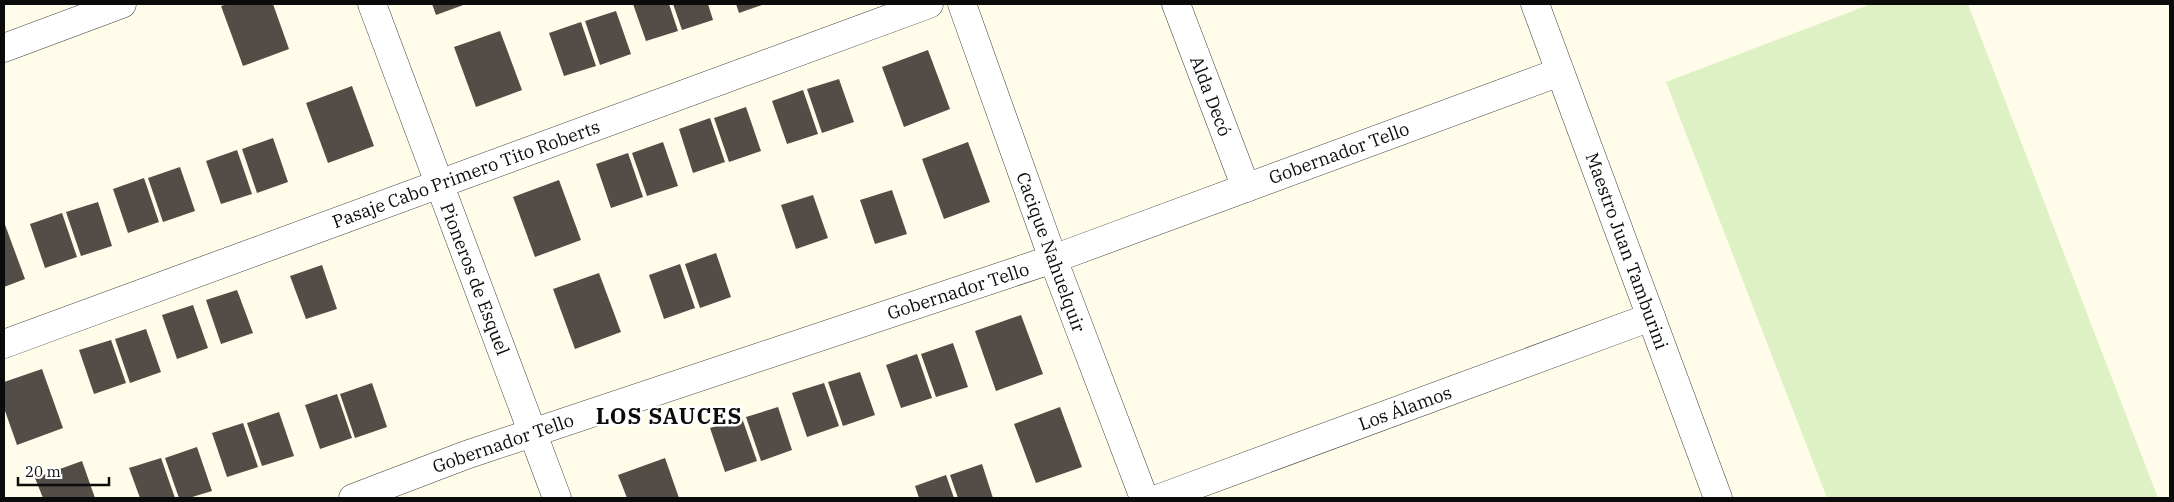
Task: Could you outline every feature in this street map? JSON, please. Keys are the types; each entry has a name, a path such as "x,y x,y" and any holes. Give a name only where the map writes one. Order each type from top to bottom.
{"street":[{"path":"4,48 77,12 122,4"},
{"name":"Pioneros de Esquel","path":"372,4 557,498"},
{"name":"Pasaje Cabo Primero Tito Roberts","path":"4,344 928,4"},
{"name":"Cacique Nahuelquir","path":"962,4 1053,259 1144,498"},
{"name":"Alda Decó","path":"1176,4 1246,188"},
{"name":"Maestro Juan Tamburini","path":"1535,4 1718,498"},
{"name":"Gobernador Tello","path":"353,498 532,432 1053,259 1560,72"},
{"name":"Los Álamos","path":"1160,498 1651,317"}],"green space":[{"path":"1871,4 1968,4 2158,498 1827,498 1666,82"}],"building":[{"path":"228,4 273,4 289,49 243,66 221,6"},
{"path":"432,4 466,4 436,15"},
{"path":"633,4 669,4 678,31 646,41"},
{"path":"673,4 708,4 713,20 682,30"},
{"path":"736,4 765,4 739,13"},
{"path":"616,11 631,54 600,65 585,21"},
{"path":"581,22 596,66 564,76 549,33"},
{"path":"500,31 522,90 476,107 454,47"},
{"path":"928,50 950,109 904,127 882,67"},
{"path":"839,79 854,122 822,133 807,89"},
{"path":"352,86 374,146 328,163 306,103"},
{"path":"803,90 818,134 787,144 772,101"},
{"path":"746,107 761,151 729,162 714,118"},
{"path":"710,118 725,162 693,173 679,129"},
{"path":"273,138 288,182 257,193 242,149"},
{"path":"663,142 678,186 647,196 632,153"},
{"path":"968,142 990,202 944,219 922,159"},
{"path":"237,150 252,194 221,204 206,161"},
{"path":"628,153 643,197 611,208 596,164"},
{"path":"180,167 195,211 163,222 148,178"},
{"path":"144,178 159,222 128,233 113,189"},
{"path":"559,180 581,240 535,257 513,197"},
{"path":"892,190 907,234 875,244 860,200"},
{"path":"813,195 828,238 796,249 781,205"},
{"path":"98,202 112,246 81,256 66,212"},
{"path":"62,213 77,257 45,268 30,224"},
{"path":"4,222 25,279 4,287"},
{"path":"716,253 731,297 700,308 685,264"},
{"path":"680,264 695,308 664,319 649,275"},
{"path":"322,265 337,309 306,319 290,276"},
{"path":"599,273 621,332 575,349 553,289"},
{"path":"237,290 253,333 221,344 206,300"},
{"path":"193,305 208,348 177,359 162,315"},
{"path":"1021,315 1043,374 996,391 975,331"},
{"path":"146,329 161,372 130,383 115,339"},
{"path":"111,340 126,383 94,394 79,350"},
{"path":"953,343 968,387 936,397 921,354"},
{"path":"917,354 932,398 901,408 886,365"},
{"path":"42,369 63,428 17,445 4,408 4,382"},
{"path":"860,372 875,415 843,426 828,382"},
{"path":"372,383 387,427 355,438 340,394"},
{"path":"824,383 839,426 807,437 792,393"},
{"path":"337,394 352,438 320,449 305,405"},
{"path":"778,407 792,450 761,461 746,417"},
{"path":"1060,407 1082,467 1036,483 1014,424"},
{"path":"279,412 294,456 262,466 247,423"},
{"path":"742,418 757,461 725,472 710,428"},
{"path":"243,423 258,467 227,477 212,433"},
{"path":"197,447 212,491 189,498 179,498 165,458"},
{"path":"161,458 175,498 140,498 129,468"},
{"path":"665,458 679,498 627,498 618,475"},
{"path":"82,461 95,498 43,498 35,478"},
{"path":"982,464 993,498 958,498 950,475"},
{"path":"946,475 954,498 919,498 915,486"}],"district":[{"name":"LOS SAUCES","path":"669,415"}]}
